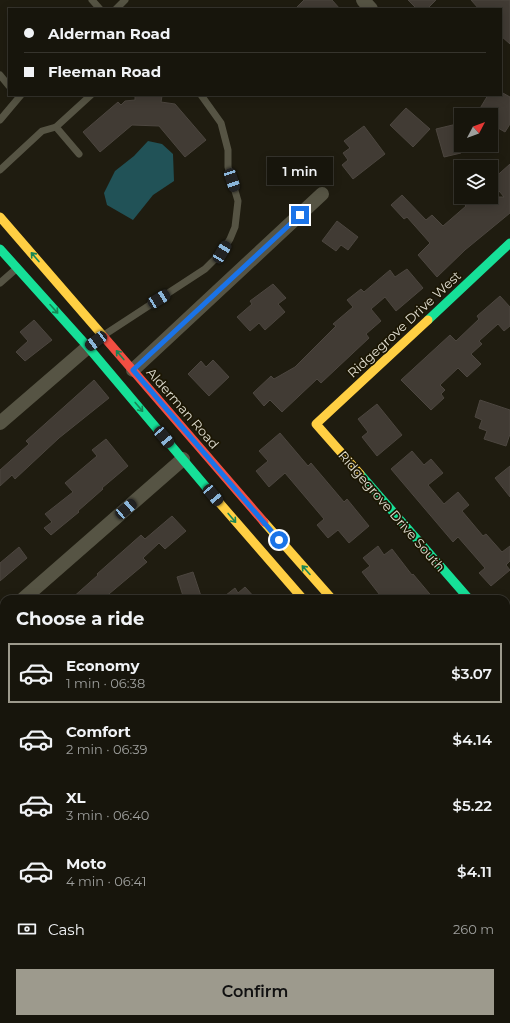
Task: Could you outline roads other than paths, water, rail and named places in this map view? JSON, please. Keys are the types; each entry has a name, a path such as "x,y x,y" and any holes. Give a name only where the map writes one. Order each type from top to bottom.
{"main road":[{"name":"Alderman Road","path":"0,217 96,341 183,459 300,595"},
{"name":"Ridgegrove Drive West","path":"316,424 510,243"},
{"name":"Alderman Road","path":"0,249 17,268 96,341 133,370 328,595"},
{"name":"Ridgegrove Drive South","path":"316,424 465,595"}],"street":[{"path":"363,0 370,8"},
{"path":"133,370 322,194"},
{"path":"0,423 96,341"},
{"path":"28,595 183,459"}],"lane":[{"path":"92,0 99,8"},
{"path":"117,8 126,0"},
{"path":"0,75 8,85"},
{"path":"0,120 19,96"},
{"path":"0,170 42,131 56,127 90,96"},
{"path":"96,341 205,269 222,252 230,239 235,227 238,201 228,167 228,150 221,123 202,96"},
{"path":"56,127 79,154"},
{"path":"0,284 17,268"}],"water":[{"path":"148,141 162,144 173,154 174,181 153,195 133,220 107,205 104,193 115,171 134,156"}]}
